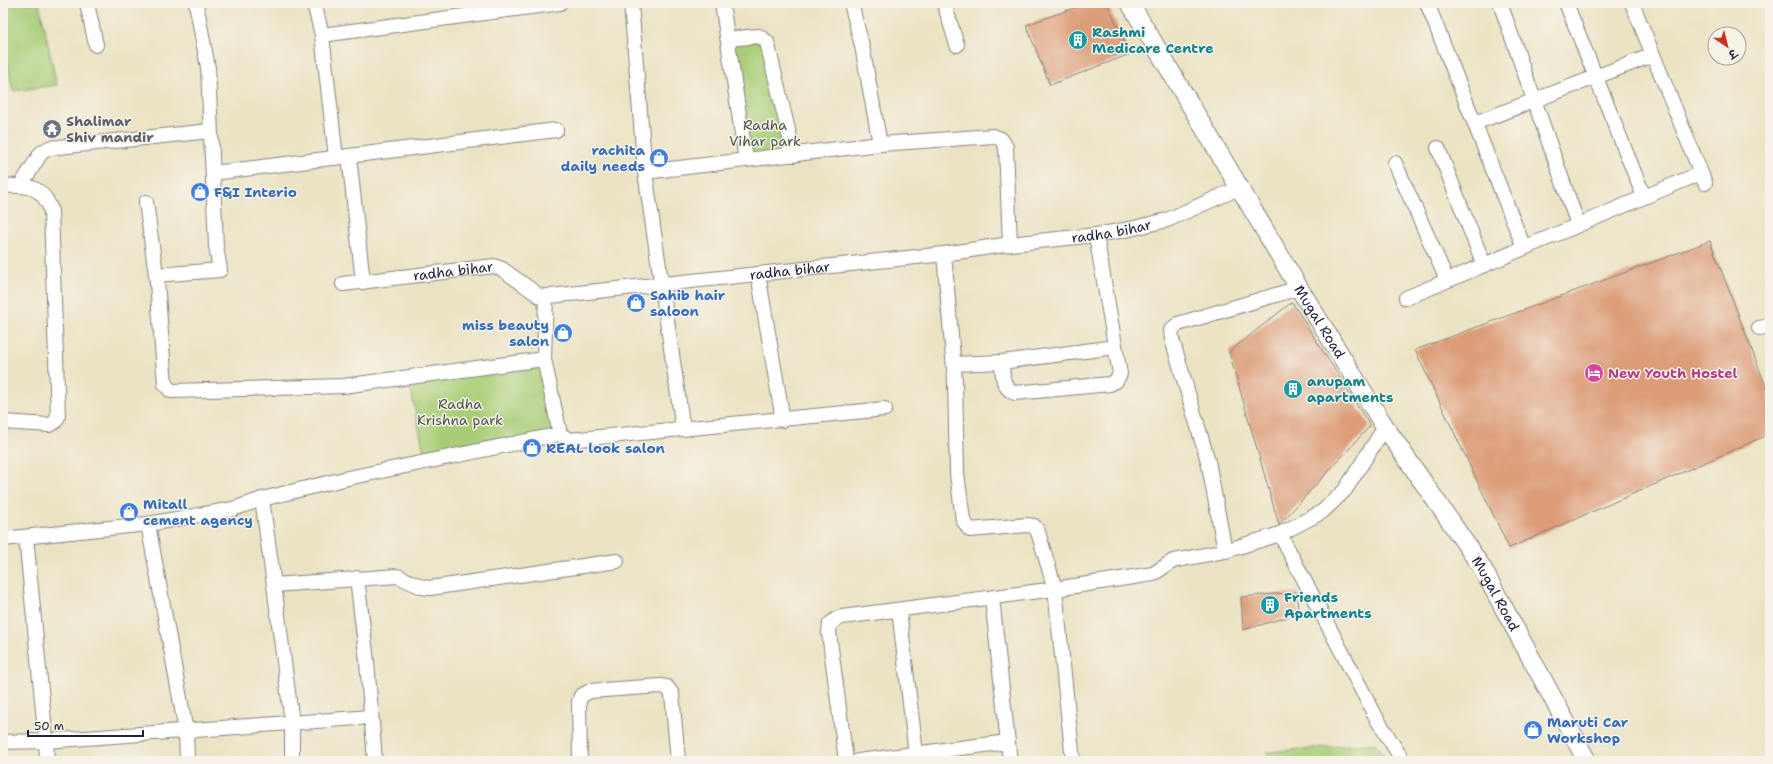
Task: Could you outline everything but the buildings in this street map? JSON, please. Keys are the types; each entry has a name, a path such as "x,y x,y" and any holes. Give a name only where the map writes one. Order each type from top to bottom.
{"street":[{"path":"87,3 96,45"},
{"path":"156,275 220,270 216,246 208,68 196,3"},
{"path":"314,3 322,35 363,282"},
{"path":"322,35 560,3"},
{"path":"631,3 645,172 683,429"},
{"path":"722,3 746,160"},
{"path":"851,3 862,46 880,144"},
{"path":"944,3 956,44"},
{"name":"Mugal Road","path":"1130,3 1299,288 1385,426 1481,566 1587,761"},
{"path":"1427,3 1524,248"},
{"path":"1500,3 1578,225"},
{"path":"1566,3 1644,197"},
{"path":"1406,298 1644,197 1703,178 1632,3"},
{"path":"728,38 759,36 767,42 794,154"},
{"path":"1475,123 1653,55"},
{"path":"213,173 556,130"},
{"path":"21,185 41,153 49,148 210,131"},
{"path":"645,172 880,144 993,136 1001,139 1006,147 1010,244"},
{"path":"1438,148 1484,264"},
{"path":"1395,163 1447,280"},
{"path":"3,186 21,185 36,188 48,202 51,211 58,417 55,422 49,425 3,422"},
{"name":"radha bihar","path":"343,284 494,266 502,269 541,297 758,274 944,254 1010,244 1096,235 1167,220 1239,188"},
{"path":"146,202 156,275 165,384 171,391 343,386 544,360"},
{"path":"1002,362 1003,383 1008,390 1015,393 1110,384 1116,381 1120,374 1096,235"},
{"path":"944,254 954,364 957,473 964,520 970,530 1027,525 1034,526 1038,532 1044,546 1055,589 1073,761"},
{"path":"758,274 783,420"},
{"path":"1225,551 1208,461 1172,339 1171,330 1178,324 1299,288"},
{"path":"546,296 544,360 560,434 569,440 885,410"},
{"path":"954,364 1002,362 1115,347"},
{"path":"846,761 829,633 830,624 834,620 842,617 992,598 1153,574 1173,561 1225,551 1280,534 1322,512 1345,490 1385,426"},
{"path":"3,539 26,538 148,524 233,509 262,499 348,478 560,434"},
{"path":"262,499 292,723 292,761"},
{"path":"148,524 186,730 187,761"},
{"path":"1280,534 1377,719 1402,761"},
{"path":"26,538 47,761"},
{"path":"274,585 397,576 422,587 430,588 617,561"},
{"path":"357,578 367,662 370,717 375,761"},
{"path":"992,598 1010,761"},
{"path":"899,610 916,754"},
{"path":"580,761 579,701 581,696 590,691 660,686 667,687 672,694 678,761"},
{"path":"3,742 46,741 370,717"},
{"path":"858,761 1008,742"}],"green space":[{"path":"3,3 39,3 57,85 13,91 3,45"},
{"name":"Radha Vihar park","path":"763,37 794,155 746,160 728,39"},
{"name":"Radha Krishna park","path":"544,359 560,434 426,462 408,377"},
{"path":"1375,743 1388,761 1268,761 1267,752"}],"place":[{"name":"Rashmi Medicare Centre","path":"1078,40"},
{"name":"Shalimar Shiv mandir","path":"52,129"},
{"name":"rachita daily needs","path":"659,158"},
{"name":"F&I Interio","path":"200,192"},
{"name":"Sahib hair saloon","path":"636,303"},
{"name":"miss beauty salon","path":"563,333"},
{"name":"New Youth Hostel","path":"1594,373"},
{"name":"anupam apartments","path":"1293,389"},
{"name":"REAL look salon","path":"532,448"},
{"name":"Mitall cement agency","path":"129,512"},
{"name":"Friends Apartments","path":"1270,605"},
{"name":"Maruti Car Workshop","path":"1533,730"}]}
